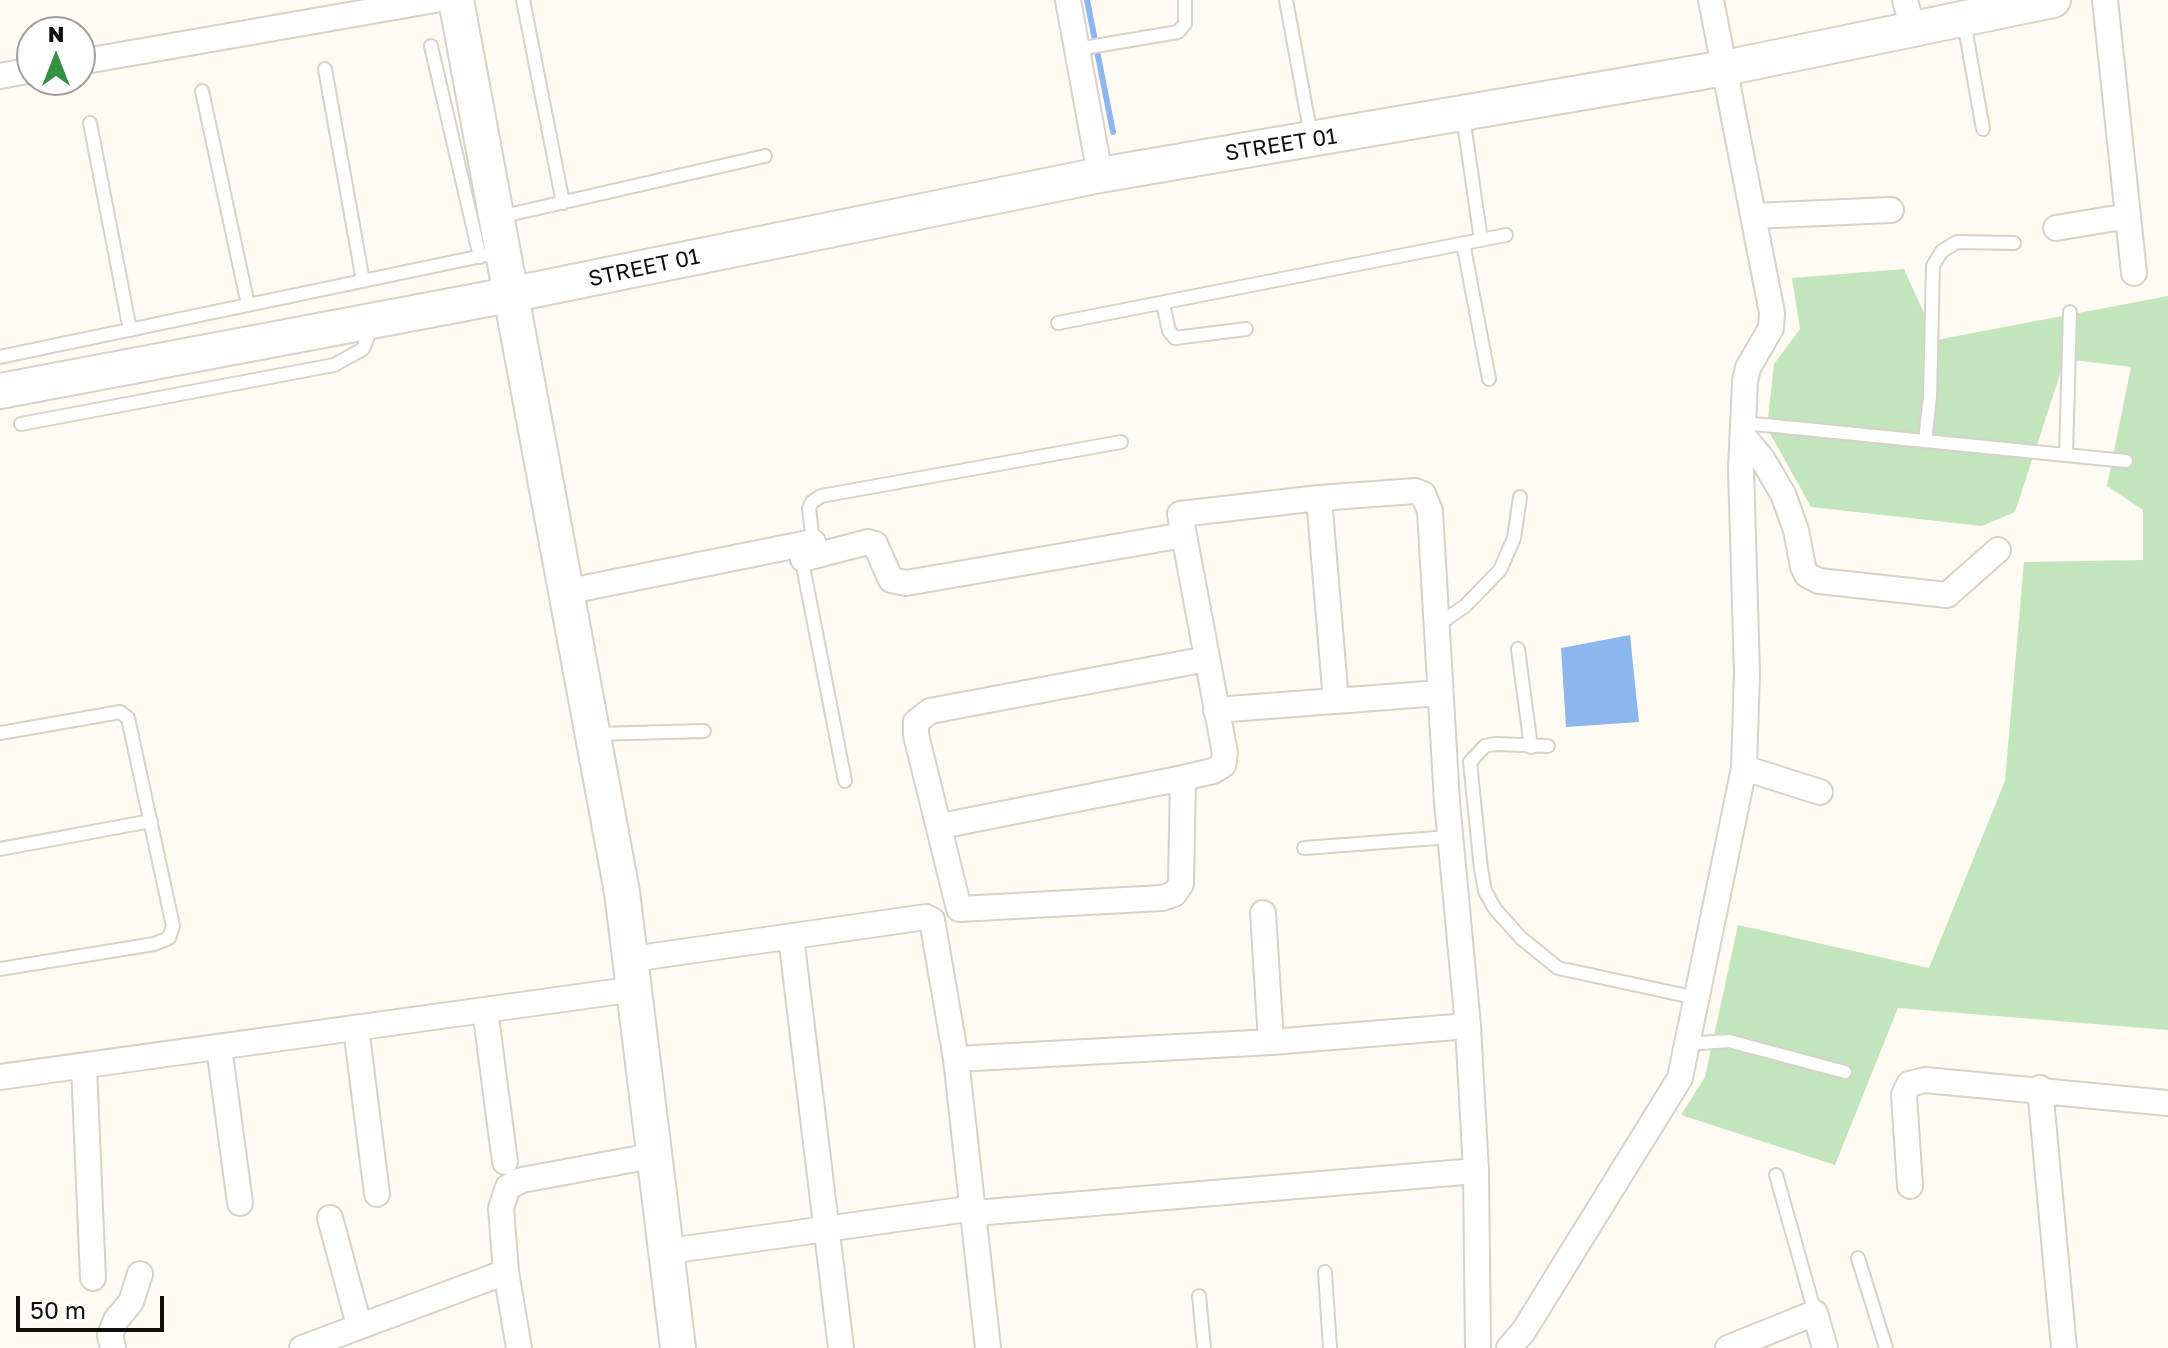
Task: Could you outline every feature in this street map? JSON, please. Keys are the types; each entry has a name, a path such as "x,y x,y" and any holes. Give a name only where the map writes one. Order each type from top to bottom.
{"street":[{"path":"96,59 435,0"},
{"path":"456,0 495,218 490,254 509,295 595,734 634,974 678,1348"},
{"path":"1068,0 1083,48 1100,175"},
{"path":"1509,1348 1523,1332 1680,1078 1744,768 1744,430 1748,368 1771,328 1772,313 1711,0"},
{"path":"2105,0 2134,273"},
{"name":"STREET 01","path":"0,391 509,295 1100,175 1725,68 1909,15 1963,19 2045,1"},
{"path":"1753,216 1891,210"},
{"path":"2056,228 2128,216"},
{"path":"1744,430 1783,494 1796,530 1803,567 1807,575 1819,581 1947,595 1998,550"},
{"path":"941,826 1183,778 1213,771 1223,765 1225,753 1180,514 1400,491 1423,494 1430,511 1450,837 1468,1026 1476,1171 1478,1348"},
{"path":"1319,498 1336,701"},
{"path":"565,592 804,549 868,542 875,544 891,580 906,583 1184,535"},
{"path":"1183,778 1181,884 1174,894 1162,898 959,909 941,826 916,735 916,722 930,711 1207,659"},
{"path":"1216,710 1440,693"},
{"path":"1744,768 1820,792"},
{"path":"1263,913 1271,1042"},
{"path":"0,1077 485,1010 791,937 926,917 932,920 956,1059 988,1348"},
{"path":"791,937 841,1348"},
{"path":"485,1010 505,1162"},
{"path":"956,1059 1271,1042 1468,1026"},
{"path":"356,1028 377,1194"},
{"path":"219,1047 240,1203"},
{"path":"84,1066 93,1278"},
{"path":"1910,1186 1904,1095 1909,1084 1925,1080 2040,1088 2168,1103"},
{"path":"2040,1088 2064,1348"},
{"path":"519,1348 506,1272 501,1208 508,1187 522,1180 657,1155"},
{"path":"669,1251 975,1210 1476,1171"},
{"path":"330,1218 359,1325"},
{"path":"302,1348 506,1272"},
{"path":"113,1348 110,1335 116,1320 131,1302 140,1274"},
{"path":"1728,1348 1815,1313 1825,1348"}],"lane":[{"path":"523,0 563,203"},
{"path":"1083,48 1178,32 1185,24 1185,0"},
{"path":"1286,0 1311,140"},
{"path":"1963,19 1983,129"},
{"path":"0,356 490,254 431,46"},
{"path":"325,69 363,281"},
{"path":"202,91 248,305"},
{"path":"1463,114 1481,240"},
{"path":"90,123 130,330"},
{"path":"495,218 765,156"},
{"path":"1058,323 1506,235"},
{"path":"1925,441 1930,396 1933,266 1942,251 1957,242 2014,243"},
{"path":"1463,243 1489,379"},
{"path":"1163,304 1169,331 1175,338 1246,329"},
{"path":"2066,455 2070,312"},
{"path":"21,424 334,365 363,349 374,321"},
{"path":"1744,430 1925,441 2126,461"},
{"path":"845,781 804,549 809,508 821,496 1121,442"},
{"path":"1436,626 1465,606 1500,570 1514,538 1520,497"},
{"path":"1518,649 1531,747"},
{"path":"0,733 120,712 132,726 173,926 169,938 154,944 0,969"},
{"path":"595,734 704,731"},
{"path":"1548,746 1485,746 1470,762 1481,869 1485,891 1495,909 1521,938 1558,968 1697,998"},
{"path":"0,849 151,821"},
{"path":"1304,848 1450,837"},
{"path":"1687,1044 1729,1041 1845,1072"},
{"path":"1776,1175 1815,1313"},
{"path":"1858,1258 1886,1348"},
{"path":"1325,1272 1330,1348"},
{"path":"1199,1296 1204,1348"}],"green space":[{"path":"1904,269 1936,340 2168,296 2168,1030 1898,1008 1835,1165 1681,1115 1705,1077 1738,925 1929,968 2005,781 2024,562 2143,560 2143,510 2107,486 2131,367 2065,359 2015,512 1982,526 1811,507 1767,428 1774,364 1800,329 1792,278"}],"water":[{"path":"1630,635 1639,722 1566,727 1561,648"}],"waterway":[{"path":"1087,0 1113,132"}]}
